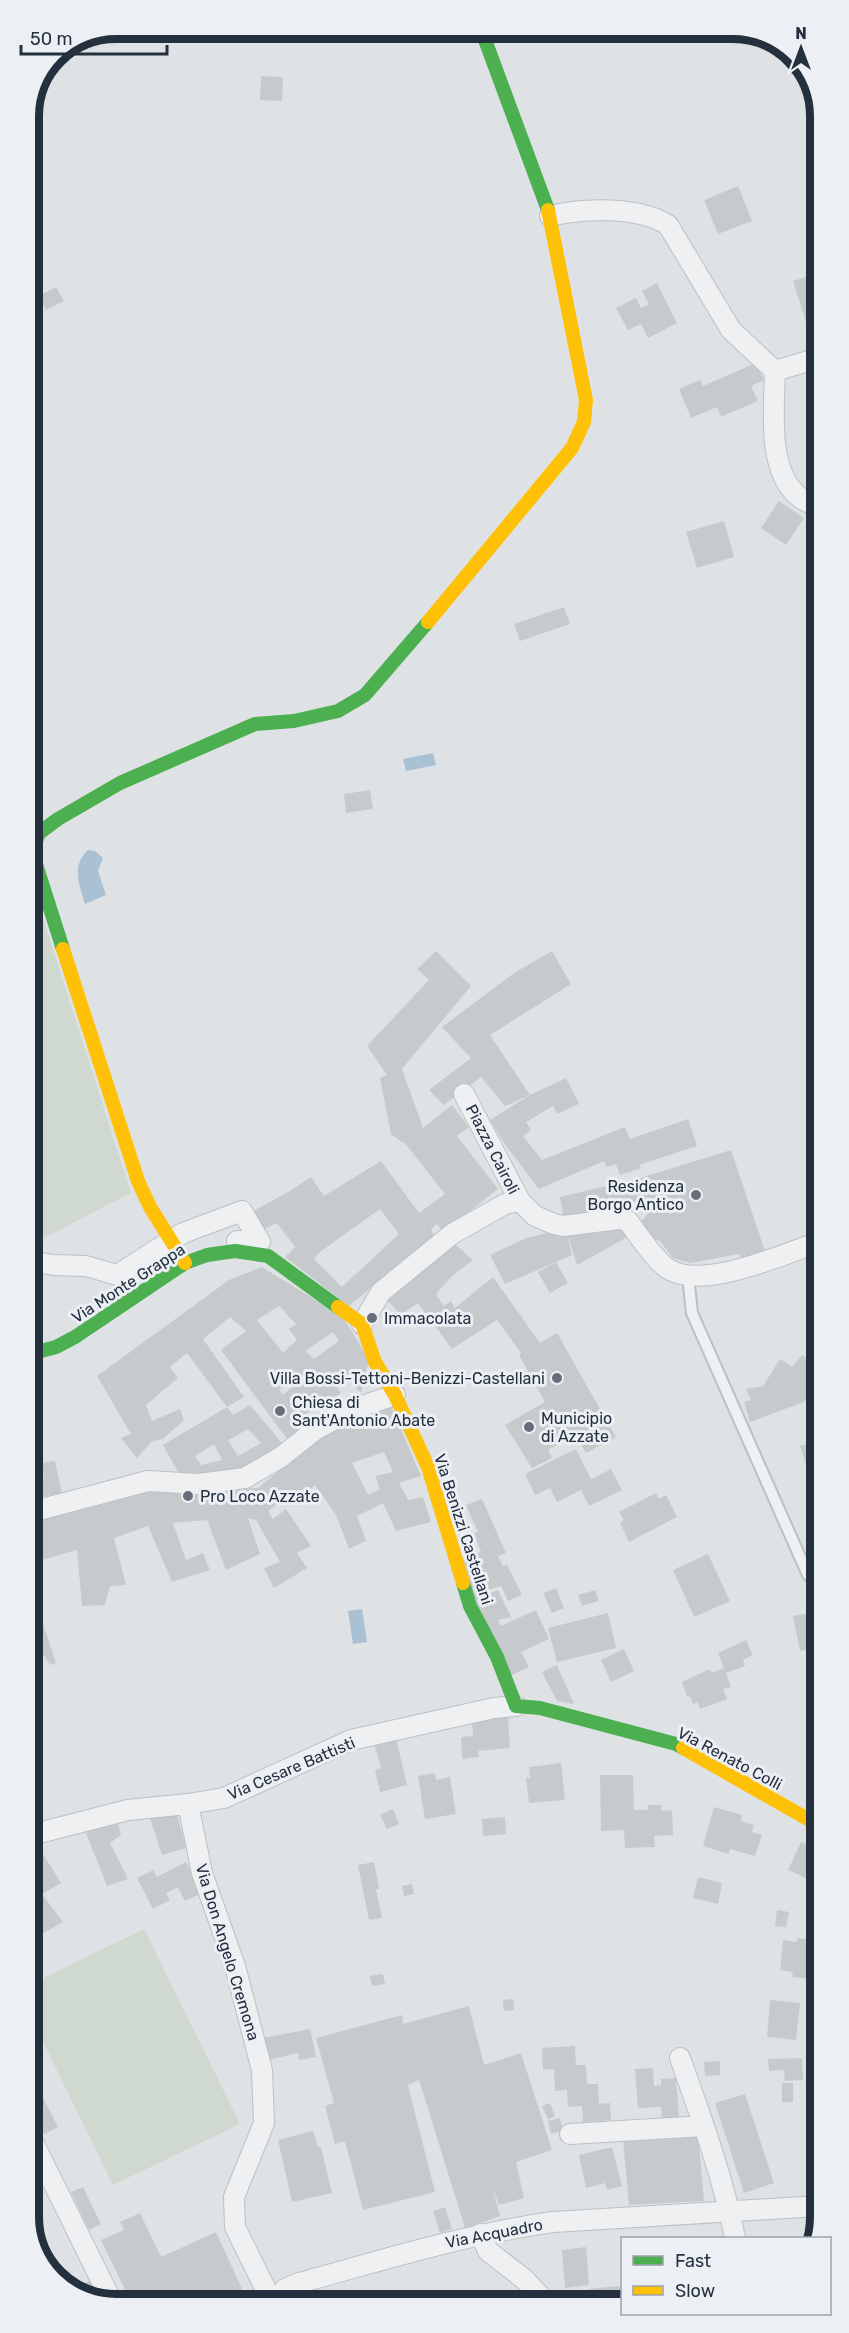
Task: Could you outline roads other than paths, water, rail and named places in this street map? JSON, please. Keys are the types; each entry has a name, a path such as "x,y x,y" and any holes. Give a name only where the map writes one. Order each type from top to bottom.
{"street":[{"path":"39,833 58,819 120,783 255,724 294,721 338,711 365,695 460,585 572,448 584,422 586,400 550,216 485,39"},
{"path":"550,216 572,211 639,213 657,218 668,225 731,330 775,371 776,456 784,476 797,495 810,503"},
{"path":"775,371 810,360"},
{"path":"39,874 138,1180 150,1207 179,1253"},
{"name":"Piazza Cairoli","path":"362,1324 381,1292 452,1234 505,1204 520,1200 464,1094"},
{"path":"520,1200 535,1216 563,1226 619,1219 628,1221 663,1266 676,1274 688,1276 730,1273 810,1245"},
{"name":"Via Monte Grappa","path":"39,1352 56,1347 75,1337 179,1253 207,1255 235,1251 268,1256 362,1324"},
{"path":"39,1263 86,1266 117,1275 179,1253"},
{"path":"39,1339 46,1339 62,1332 179,1253"},
{"path":"39,1510 148,1481 199,1484 245,1478 281,1457 315,1430 344,1414 395,1395 375,1362 362,1324"},
{"name":"Via Benizzi Castellani","path":"395,1395 428,1467 470,1606 497,1657 516,1706"},
{"name":"Via Cesare Battisti","path":"39,1833 128,1810 224,1798 351,1740 494,1708 516,1706"},
{"name":"Via Renato Colli","path":"516,1706 540,1708 676,1744 810,1820"},
{"name":"Via Don Angelo Cremona","path":"188,1804 202,1874 235,1966 262,2070 264,2123 234,2197 234,2227 268,2294"},
{"path":"680,2058 704,2126 730,2212 735,2237"},
{"path":"570,2134 704,2126"},
{"path":"39,2158 108,2293"},
{"name":"Via Acquadro","path":"280,2294 285,2289 299,2283 480,2234 553,2222 810,2207"},
{"path":"480,2234 488,2251 524,2279 538,2294"}],"lane":[{"path":"688,1276 692,1312 810,1576"}],"water":[{"path":"433,753 436,765 406,771 403,759"},
{"path":"88,850 95,851 103,858 98,871 106,895 85,904 78,869"},
{"path":"362,1609 367,1642 353,1644 348,1611"}],"place":[{"name":"Residenza Borgo Antico","path":"696,1195"},
{"name":"Immacolata","path":"372,1318"},
{"name":"Villa Bossi-Tettoni-Benizzi-Castellani","path":"557,1378"},
{"name":"Chiesa di Sant'Antonio Abate","path":"280,1411"},
{"name":"Municipio di Azzate","path":"529,1427"},
{"name":"Pro Loco Azzate","path":"188,1496"}]}
